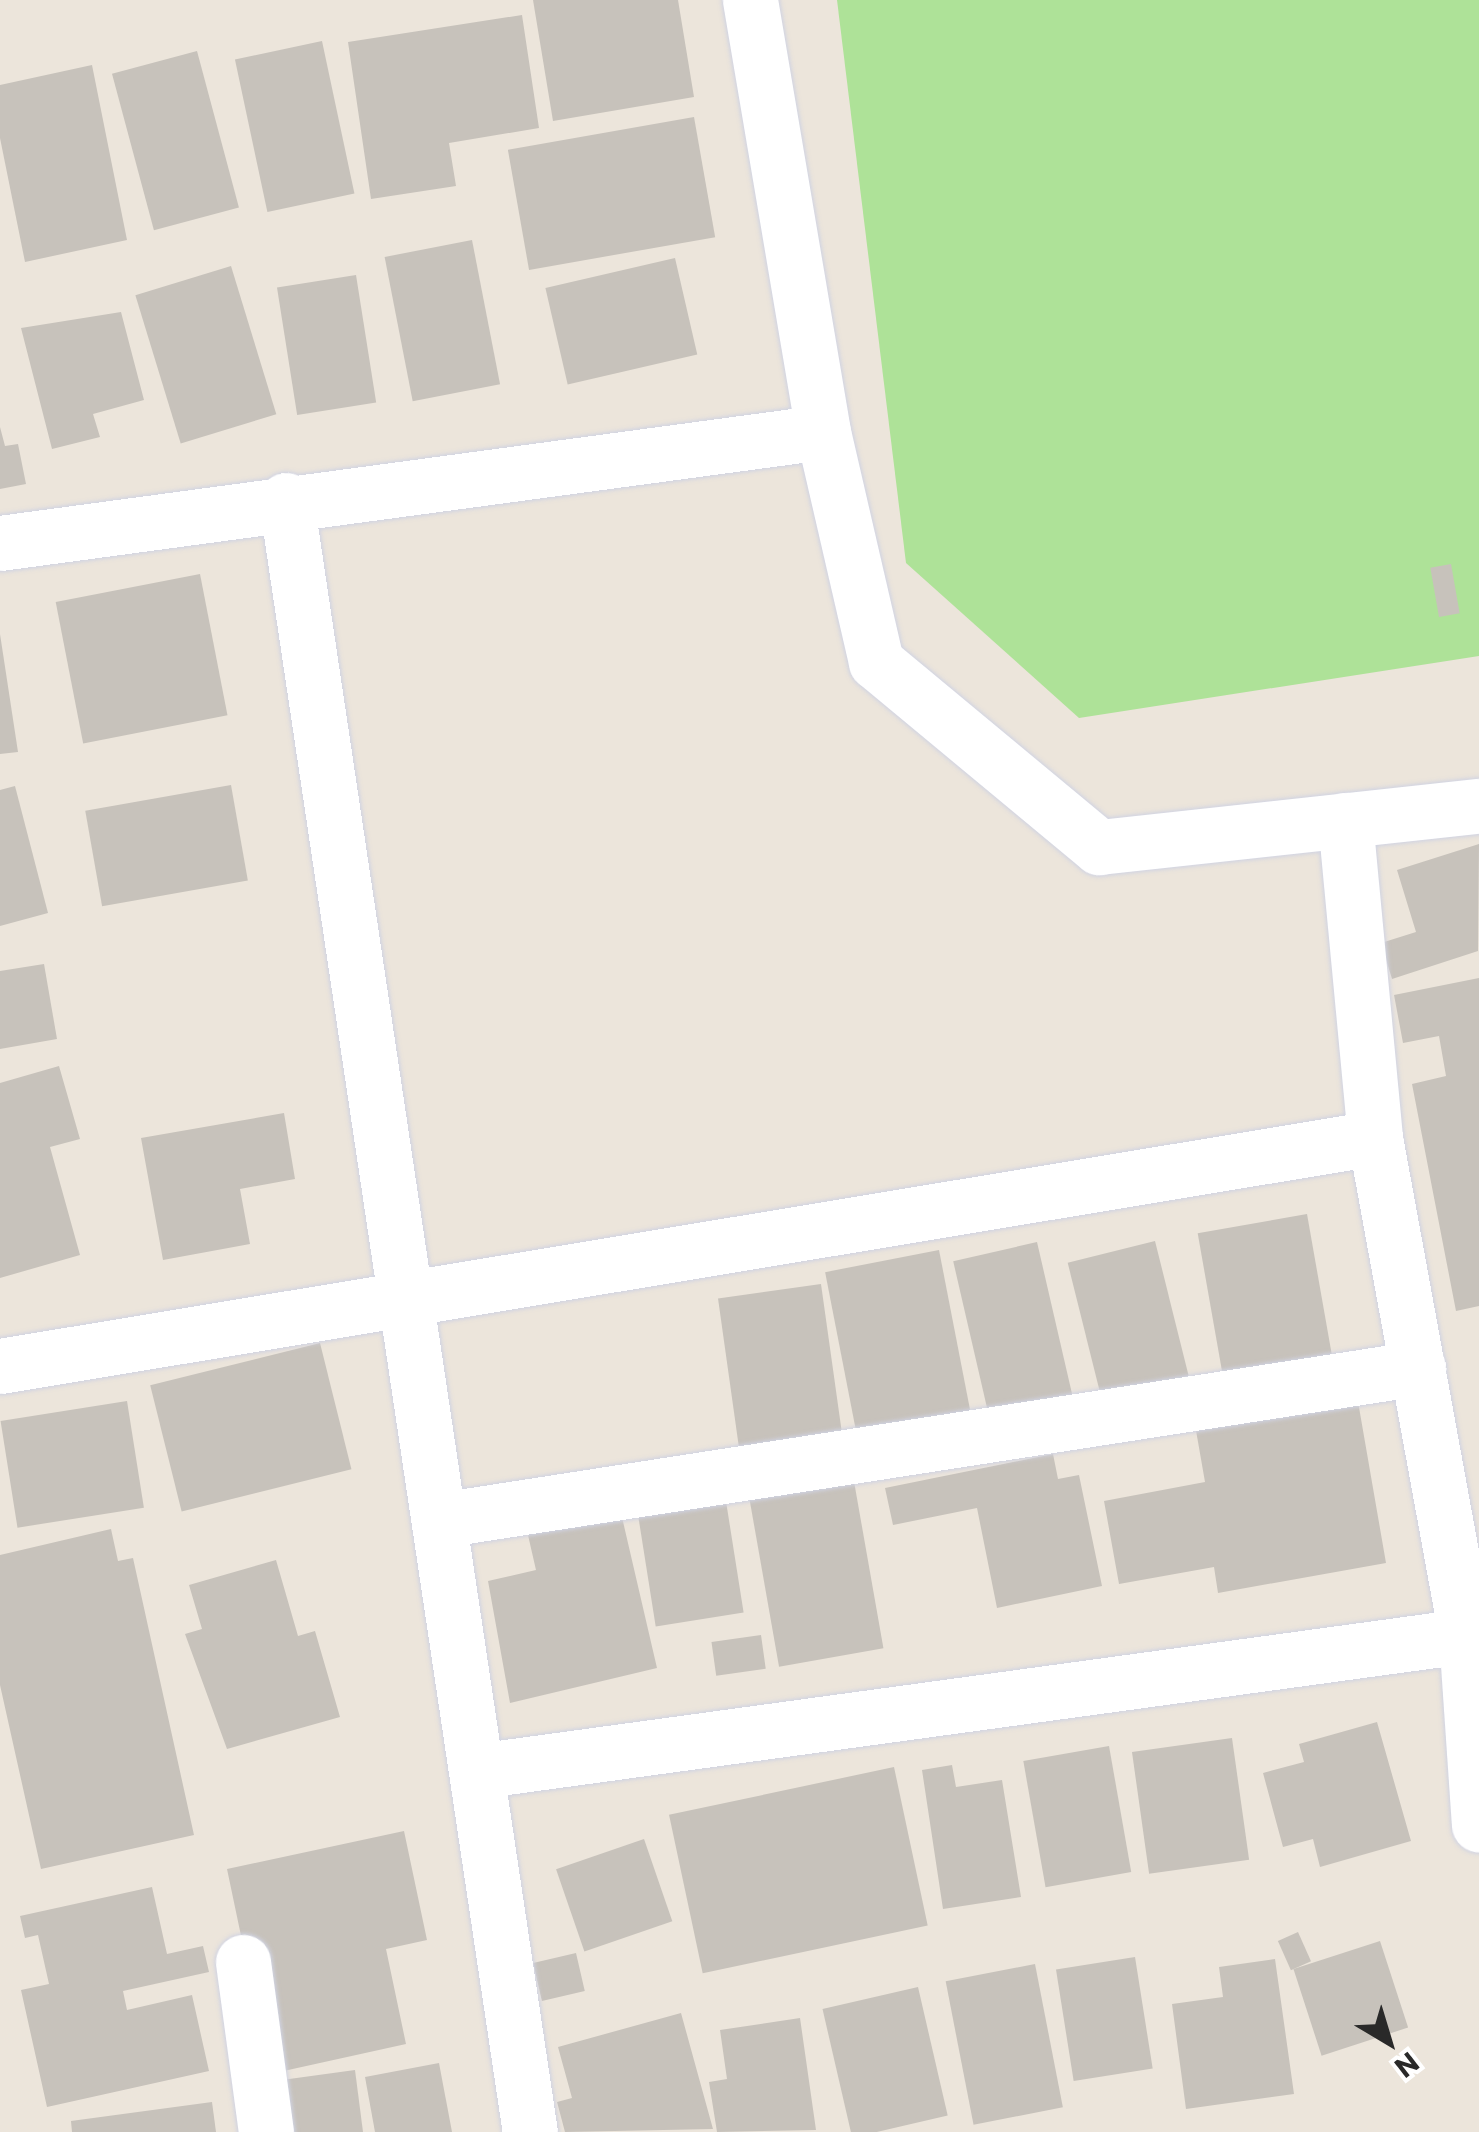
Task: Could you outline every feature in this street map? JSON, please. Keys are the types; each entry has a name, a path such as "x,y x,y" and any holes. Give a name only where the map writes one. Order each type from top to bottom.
{"street":[{"path":"750,0 823,432 876,662 1099,847 1479,806"},
{"path":"0,543 286,500 823,432"},
{"path":"286,500 530,2132"},
{"path":"1344,820 1375,1138 1473,1634 1479,1825"},
{"path":"0,1366 1375,1138"},
{"path":"440,1520 1418,1368"},
{"path":"477,1771 1473,1634"},
{"path":"244,1962 266,2132"}],"green space":[{"path":"837,0 1479,0 1479,656 1079,718 906,563"}],"building":[{"path":"533,0 678,0 694,97 553,121"},
{"path":"522,15 539,128 449,143 456,186 371,199 348,42"},
{"path":"322,41 354,194 267,212 235,60"},
{"path":"197,51 239,207 154,230 112,74"},
{"path":"92,65 127,240 25,262 0,138 0,85"},
{"path":"694,117 715,237 529,270 508,150"},
{"path":"472,240 500,384 413,401 385,257"},
{"path":"675,258 697,354 568,384 545,288"},
{"path":"231,266 276,414 181,443 135,295"},
{"path":"356,275 376,402 297,415 277,288"},
{"path":"121,312 144,400 93,414 100,437 52,449 21,328"},
{"path":"0,427 5,446 18,444 26,484 0,489"},
{"path":"1451,564 1460,613 1439,617 1430,568"},
{"path":"200,574 227,715 83,743 56,602"},
{"path":"0,634 18,752 0,754"},
{"path":"231,785 248,881 102,906 85,811"},
{"path":"15,786 48,913 0,926 0,790"},
{"path":"1479,844 1478,951 1392,979 1381,943 1416,932 1397,870"},
{"path":"44,964 57,1039 0,1049 0,971"},
{"path":"1479,978 1479,1306 1456,1311 1412,1084 1446,1076 1439,1036 1403,1043 1394,995"},
{"path":"59,1066 80,1139 50,1147 80,1255 0,1278 0,1083"},
{"path":"284,1113 295,1179 240,1189 250,1244 163,1260 141,1138"},
{"path":"1307,1214 1332,1356 1223,1375 1198,1233"},
{"path":"1155,1241 1189,1376 1101,1398 1068,1263"},
{"path":"1037,1242 1073,1397 989,1416 953,1261"},
{"path":"939,1250 971,1413 857,1435 825,1272"},
{"path":"821,1284 843,1438 740,1453 718,1298"},
{"path":"320,1343 351,1469 182,1511 150,1385"},
{"path":"1356,1390 1386,1563 1218,1593 1214,1567 1119,1584 1104,1501 1205,1482 1194,1419"},
{"path":"127,1401 144,1508 17,1528 1,1421"},
{"path":"1053,1454 1058,1479 1079,1475 1102,1586 997,1608 977,1508 893,1525 885,1488"},
{"path":"852,1470 883,1648 779,1667 748,1488"},
{"path":"725,1495 744,1613 656,1626 637,1509"},
{"path":"618,1500 657,1668 510,1703 488,1581 536,1570 525,1522"},
{"path":"111,1529 118,1561 133,1558 194,1835 41,1869 0,1685 0,1555"},
{"path":"276,1560 298,1636 315,1631 340,1717 227,1749 185,1634 202,1629 189,1585"},
{"path":"761,1635 766,1669 716,1676 711,1642"},
{"path":"1377,1722 1411,1841 1320,1867 1313,1839 1283,1847 1263,1773 1304,1762 1299,1744"},
{"path":"1232,1738 1249,1860 1149,1874 1132,1752"},
{"path":"1109,1746 1131,1872 1046,1887 1023,1761"},
{"path":"952,1765 956,1787 1002,1780 1021,1897 943,1909 922,1770"},
{"path":"894,1767 928,1925 703,1973 669,1815"},
{"path":"404,1831 427,1940 386,1949 406,2044 270,2074 227,1869"},
{"path":"644,1839 672,1921 584,1952 556,1869"},
{"path":"152,1887 167,1954 203,1946 209,1972 123,1991 127,2010 192,1995 209,2071 47,2107 21,1990 49,1984 38,1935 25,1938 20,1916"},
{"path":"1298,1932 1311,1961 1291,1970 1278,1941"},
{"path":"1380,1941 1408,2028 1322,2056 1293,1969"},
{"path":"576,1953 585,1991 542,2001 533,1963"},
{"path":"1135,1957 1153,2069 1074,2081 1056,1970"},
{"path":"1275,1959 1294,2094 1186,2109 1172,2004 1223,1997 1219,1967"},
{"path":"1035,1964 1063,2107 974,2125 946,1981"},
{"path":"918,1987 948,2116 877,2132 851,2132 823,2009"},
{"path":"681,2013 713,2129 565,2132 557,2102 572,2098 558,2047"},
{"path":"800,2018 816,2130 717,2132 709,2082 727,2079 720,2030"},
{"path":"439,2063 452,2132 375,2132 365,2077"},
{"path":"355,2070 363,2132 267,2132 260,2083"},
{"path":"212,2102 216,2132 72,2132 71,2121"}]}
